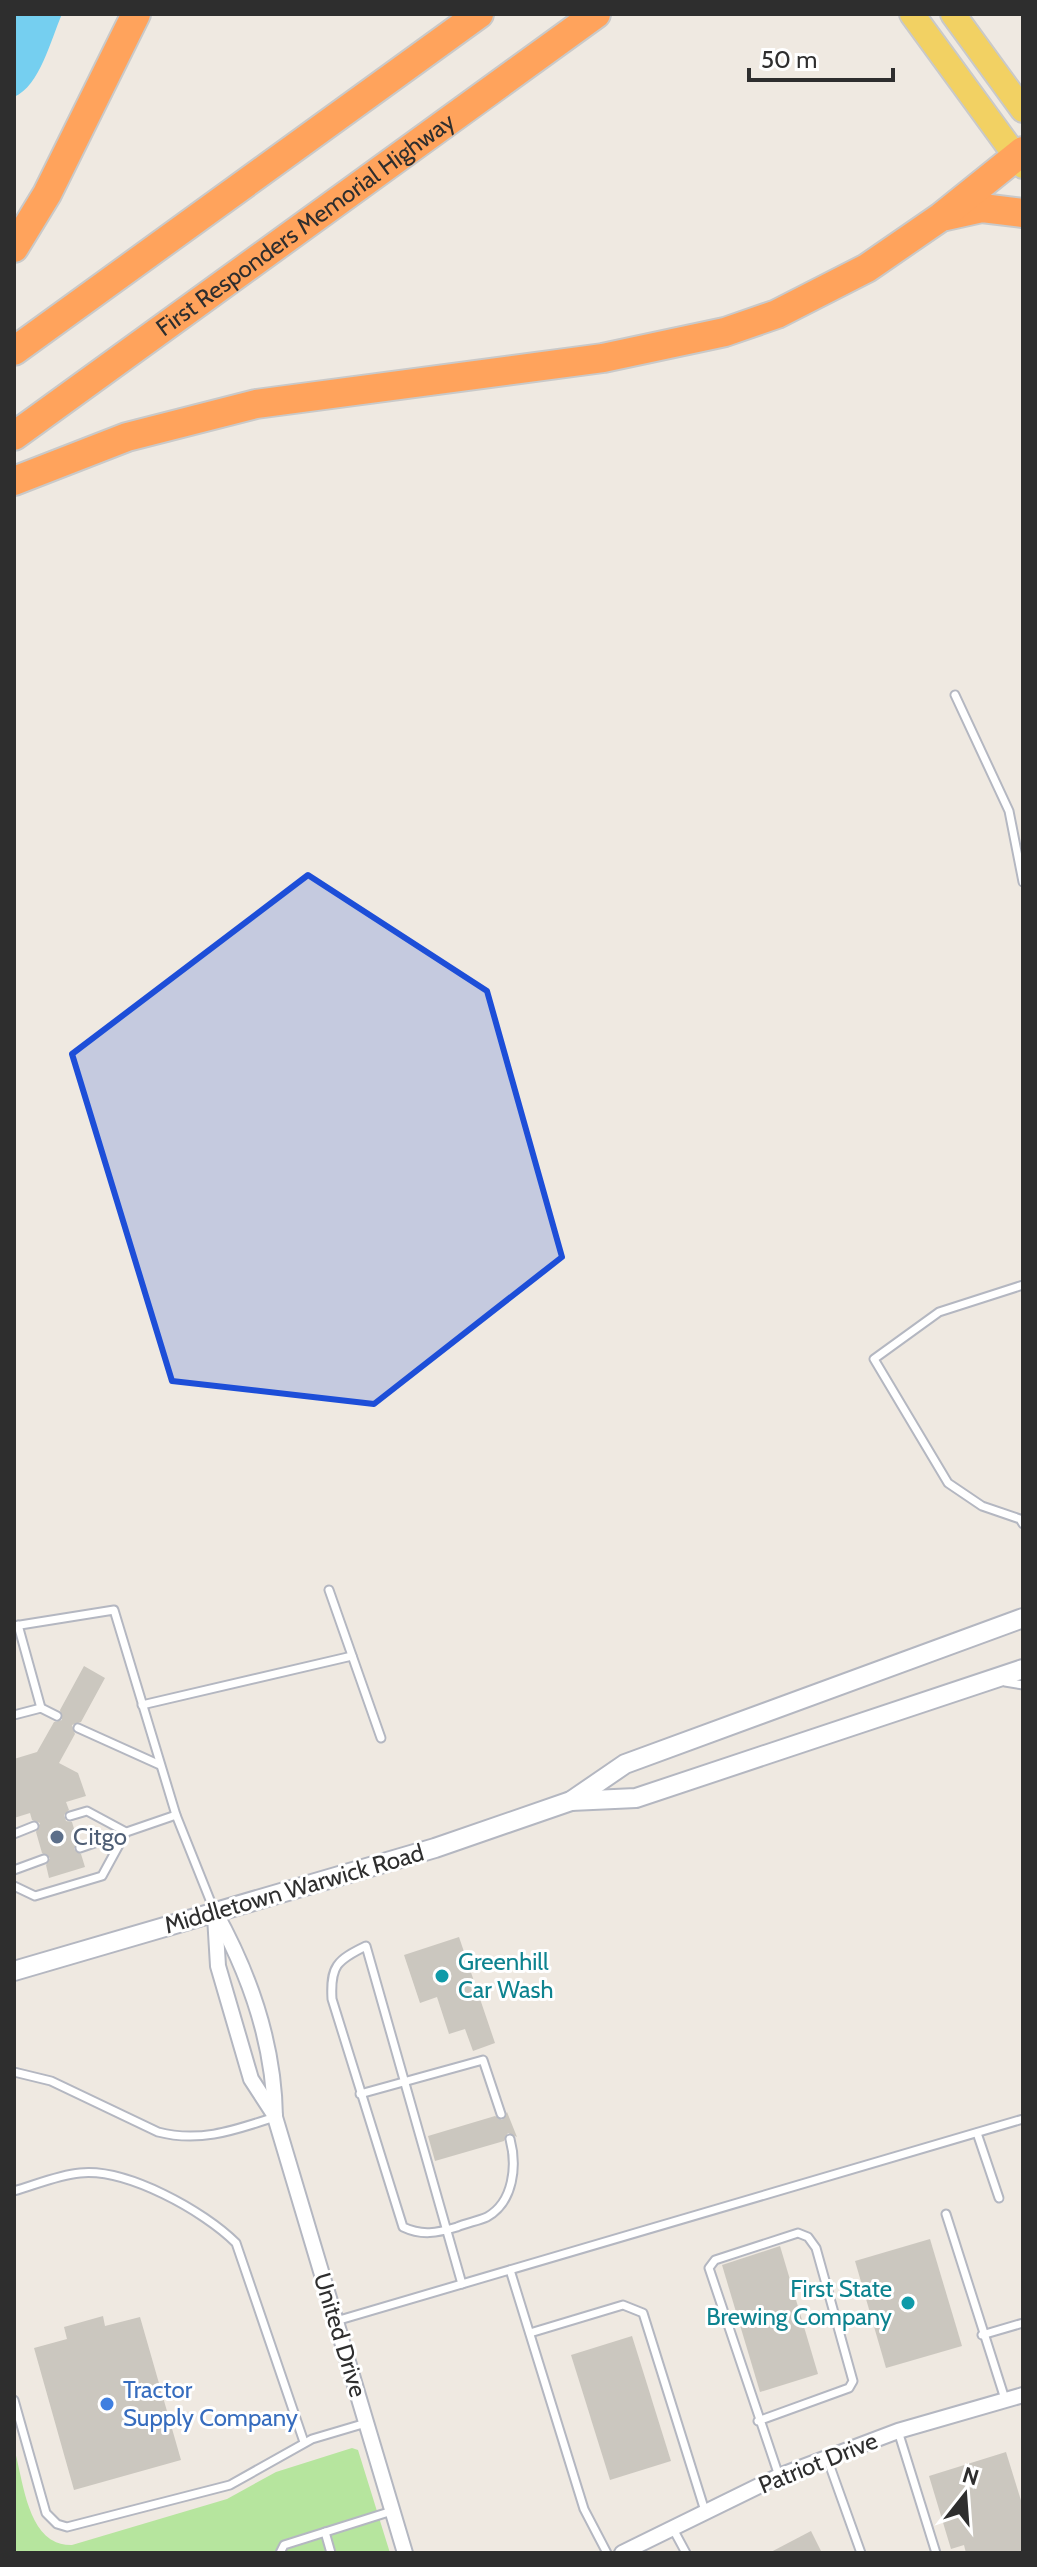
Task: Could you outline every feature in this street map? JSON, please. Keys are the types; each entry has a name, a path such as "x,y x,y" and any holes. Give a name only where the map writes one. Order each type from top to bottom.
{"highway":[{"path":"14,248 47,194 136,14"},
{"path":"14,351 479,14"},
{"name":"First Responders Memorial Highway","path":"14,436 596,14"},
{"path":"14,481 127,437 256,404 603,358 725,332 822,293 867,268 1021,158"},
{"path":"941,217 982,208 1023,213"}],"main road":[{"path":"912,14 1021,158"},
{"path":"953,14 1023,110"}],"street":[{"name":"Middletown Warwick Road","path":"14,1971 435,1848 571,1801 625,1764 1023,1618"},
{"name":"Middletown Warwick Road","path":"571,1801 636,1798 1023,1669"},
{"name":"United Drive","path":"215,1912 218,1966 251,2079 275,2117 405,2553"},
{"name":"United Drive","path":"215,1912 241,1959 275,2072 275,2117"},
{"name":"Patriot Drive","path":"622,2553 779,2476 898,2431 1023,2395"}],"lane":[{"path":"955,695 1009,811 1023,882"},
{"path":"1023,1285 939,1312 874,1359 948,1483 982,1506 1020,1519 1023,1524"},
{"path":"329,1590 381,1738"},
{"path":"41,1708 16,1625 114,1610 176,1815 215,1912"},
{"path":"142,1705 352,1656"},
{"path":"991,1680 1023,1685"},
{"path":"14,1715 41,1708 57,1716"},
{"path":"78,1728 160,1765"},
{"path":"70,1816 87,1811 126,1832"},
{"path":"80,1848 176,1815"},
{"path":"14,1834 34,1826"},
{"path":"14,1886 35,1896 102,1876 126,1832"},
{"path":"14,1870 44,1859"},
{"path":"462,2284 446,2230 366,1946 343,1957 330,1975 332,1999 403,2227 419,2235 446,2230 489,2216 511,2187 516,2161 510,2139"},
{"path":"360,2094 483,2060 501,2114"},
{"path":"14,2072 51,2081 158,2132 175,2136 215,2135 275,2117"},
{"path":"336,2321 1023,2119"},
{"path":"977,2133 999,2198"},
{"path":"14,2191 81,2172 148,2187 217,2224 236,2243 304,2442"},
{"path":"946,2214 1005,2401"},
{"path":"758,2421 849,2388 853,2381 816,2248 808,2237 798,2233 715,2260 709,2268 758,2421 779,2476"},
{"path":"510,2270 584,2509 607,2553"},
{"path":"530,2333 623,2305 643,2313 705,2511"},
{"path":"982,2335 1023,2323"},
{"path":"14,2400 46,2513 57,2524 67,2527 230,2485 304,2442 366,2423"},
{"path":"898,2431 936,2553"},
{"path":"827,2458 861,2553"},
{"path":"280,2553 284,2545 392,2511"},
{"path":"672,2527 686,2553"},
{"path":"325,2532 331,2553"}],"highlighted area":[{"path":"308,875 487,991 562,1257 374,1404 172,1381 72,1054"}],"green space":[{"path":"14,2448 25,2494 37,2524 45,2535 57,2543 72,2545 227,2499 276,2472 352,2448 358,2450 390,2553 14,2553"}],"water":[{"path":"14,14 62,14 38,72 31,83 14,97"}],"building":[{"path":"84,1666 105,1678 81,1722 72,1725 75,1734 59,1763 78,1773 86,1796 66,1802 69,1810 64,1815 66,1821 72,1822 78,1842 74,1849 81,1854 85,1867 49,1878 46,1865 50,1858 42,1853 36,1832 40,1823 32,1820 30,1813 14,1818 14,1759 37,1752 54,1722 62,1720 60,1710"},
{"name":"Greenhill Car Wash","path":"459,1937 495,2043 473,2051 465,2029 449,2034 437,1997 420,2003 404,1955"},
{"path":"507,2112 517,2137 508,2133 504,2141 435,2161 428,2136 495,2116 502,2120"},
{"name":"First State Brewing Company","path":"930,2239 962,2346 886,2368 855,2261"},
{"path":"780,2246 818,2374 760,2392 722,2265"},
{"name":"Tractor Supply Company","path":"103,2316 105,2326 140,2317 181,2460 74,2490 34,2348 67,2339 64,2327"},
{"path":"632,2336 671,2461 610,2480 571,2355"},
{"path":"1006,2452 1023,2507 1023,2553 966,2553 964,2545 951,2549 929,2476"},
{"path":"811,2531 822,2553 769,2553"}],"place":[{"name":"Citgo","path":"57,1837"},
{"name":"Greenhill Car Wash","path":"442,1976"},
{"name":"First State Brewing Company","path":"908,2303"},
{"name":"Tractor Supply Company","path":"107,2404"}]}
